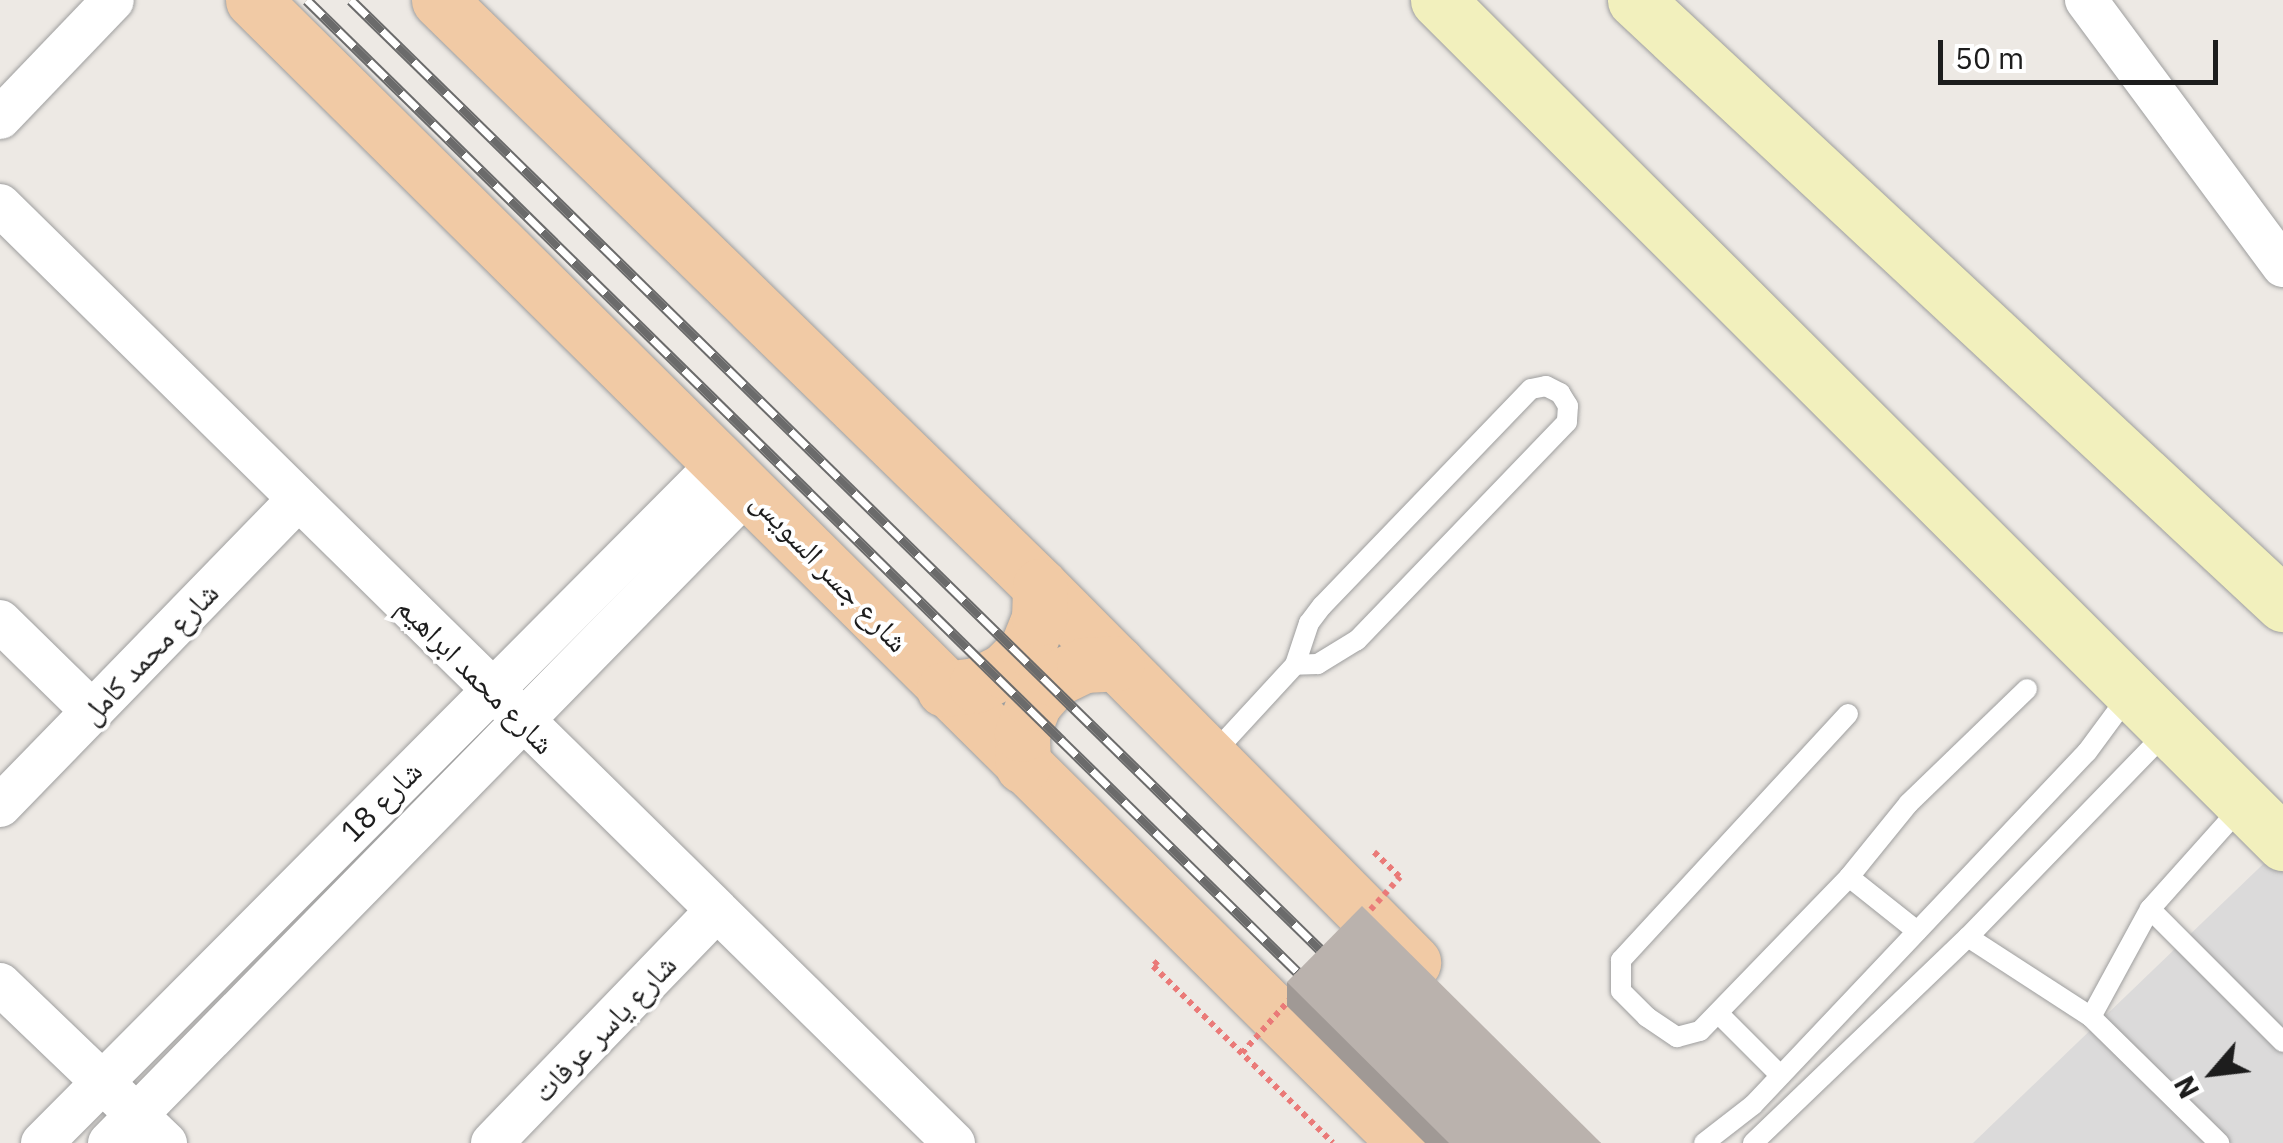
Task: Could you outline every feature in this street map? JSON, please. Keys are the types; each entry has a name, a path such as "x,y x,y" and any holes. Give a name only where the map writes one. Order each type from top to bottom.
{"main road":[{"name":"شارع جسر السويس","path":"253,0 735,475 1022,766 1192,926 1406,1143"},
{"path":"439,0 1212,755 1453,1003"},
{"path":"1438,0 2172,727 2283,842"},
{"path":"1635,0 2283,604"},
{"path":"944,688 976,685 1004,671 1026,648 1039,618 1040,586"},
{"path":"1022,766 1022,734 1034,703 1055,679 1084,665 1116,663"}],"street":[{"path":"0,118 113,0"},
{"path":"2086,0 2283,266"},
{"name":"شارع محمد ابراهيم","path":"0,205 954,1143"},
{"name":"شارع 18","path":"42,1143 492,690 735,475"},
{"name":"شارع 18","path":"137,1134 522,720 735,475"},
{"name":"شارع محمد كامل","path":"0,806 298,500"},
{"path":"0,621 92,711"},
{"name":"شارع ياسر عرفات","path":"515,1135 716,912"},
{"path":"0,984 102,1082 137,1134"}],"lane":[{"path":"1212,755 1295,665 1309,623 1322,606 1530,389 1546,386 1560,393 1568,406 1567,422 1357,640 1318,664 1295,665"},
{"path":"1848,714 1621,960 1621,991 1647,1017 1677,1037 1700,1031 1849,877 1909,803 2027,689"},
{"path":"1704,1143 1753,1105 2088,752 2133,690"},
{"path":"1753,1143 1968,938 2172,727"},
{"path":"2091,1017 2150,909 2244,804"},
{"path":"1849,877 1917,931"},
{"path":"2150,909 2283,1042"},
{"path":"1968,938 2091,1017 2219,1143"},
{"path":"1718,1013 1780,1075"}],"path":[{"path":"1360,921 1400,877"},
{"path":"1153,966 1333,1143"},
{"path":"1242,1053 1295,994"}],"shaded area":[{"path":"2283,845 2283,1143 1973,1143"}],"building":[{"path":"1362,906 1601,1143 1449,1143 1287,982"}],"railway":[{"path":"307,0 1317,991"},
{"path":"351,0 1338,967"}]}
